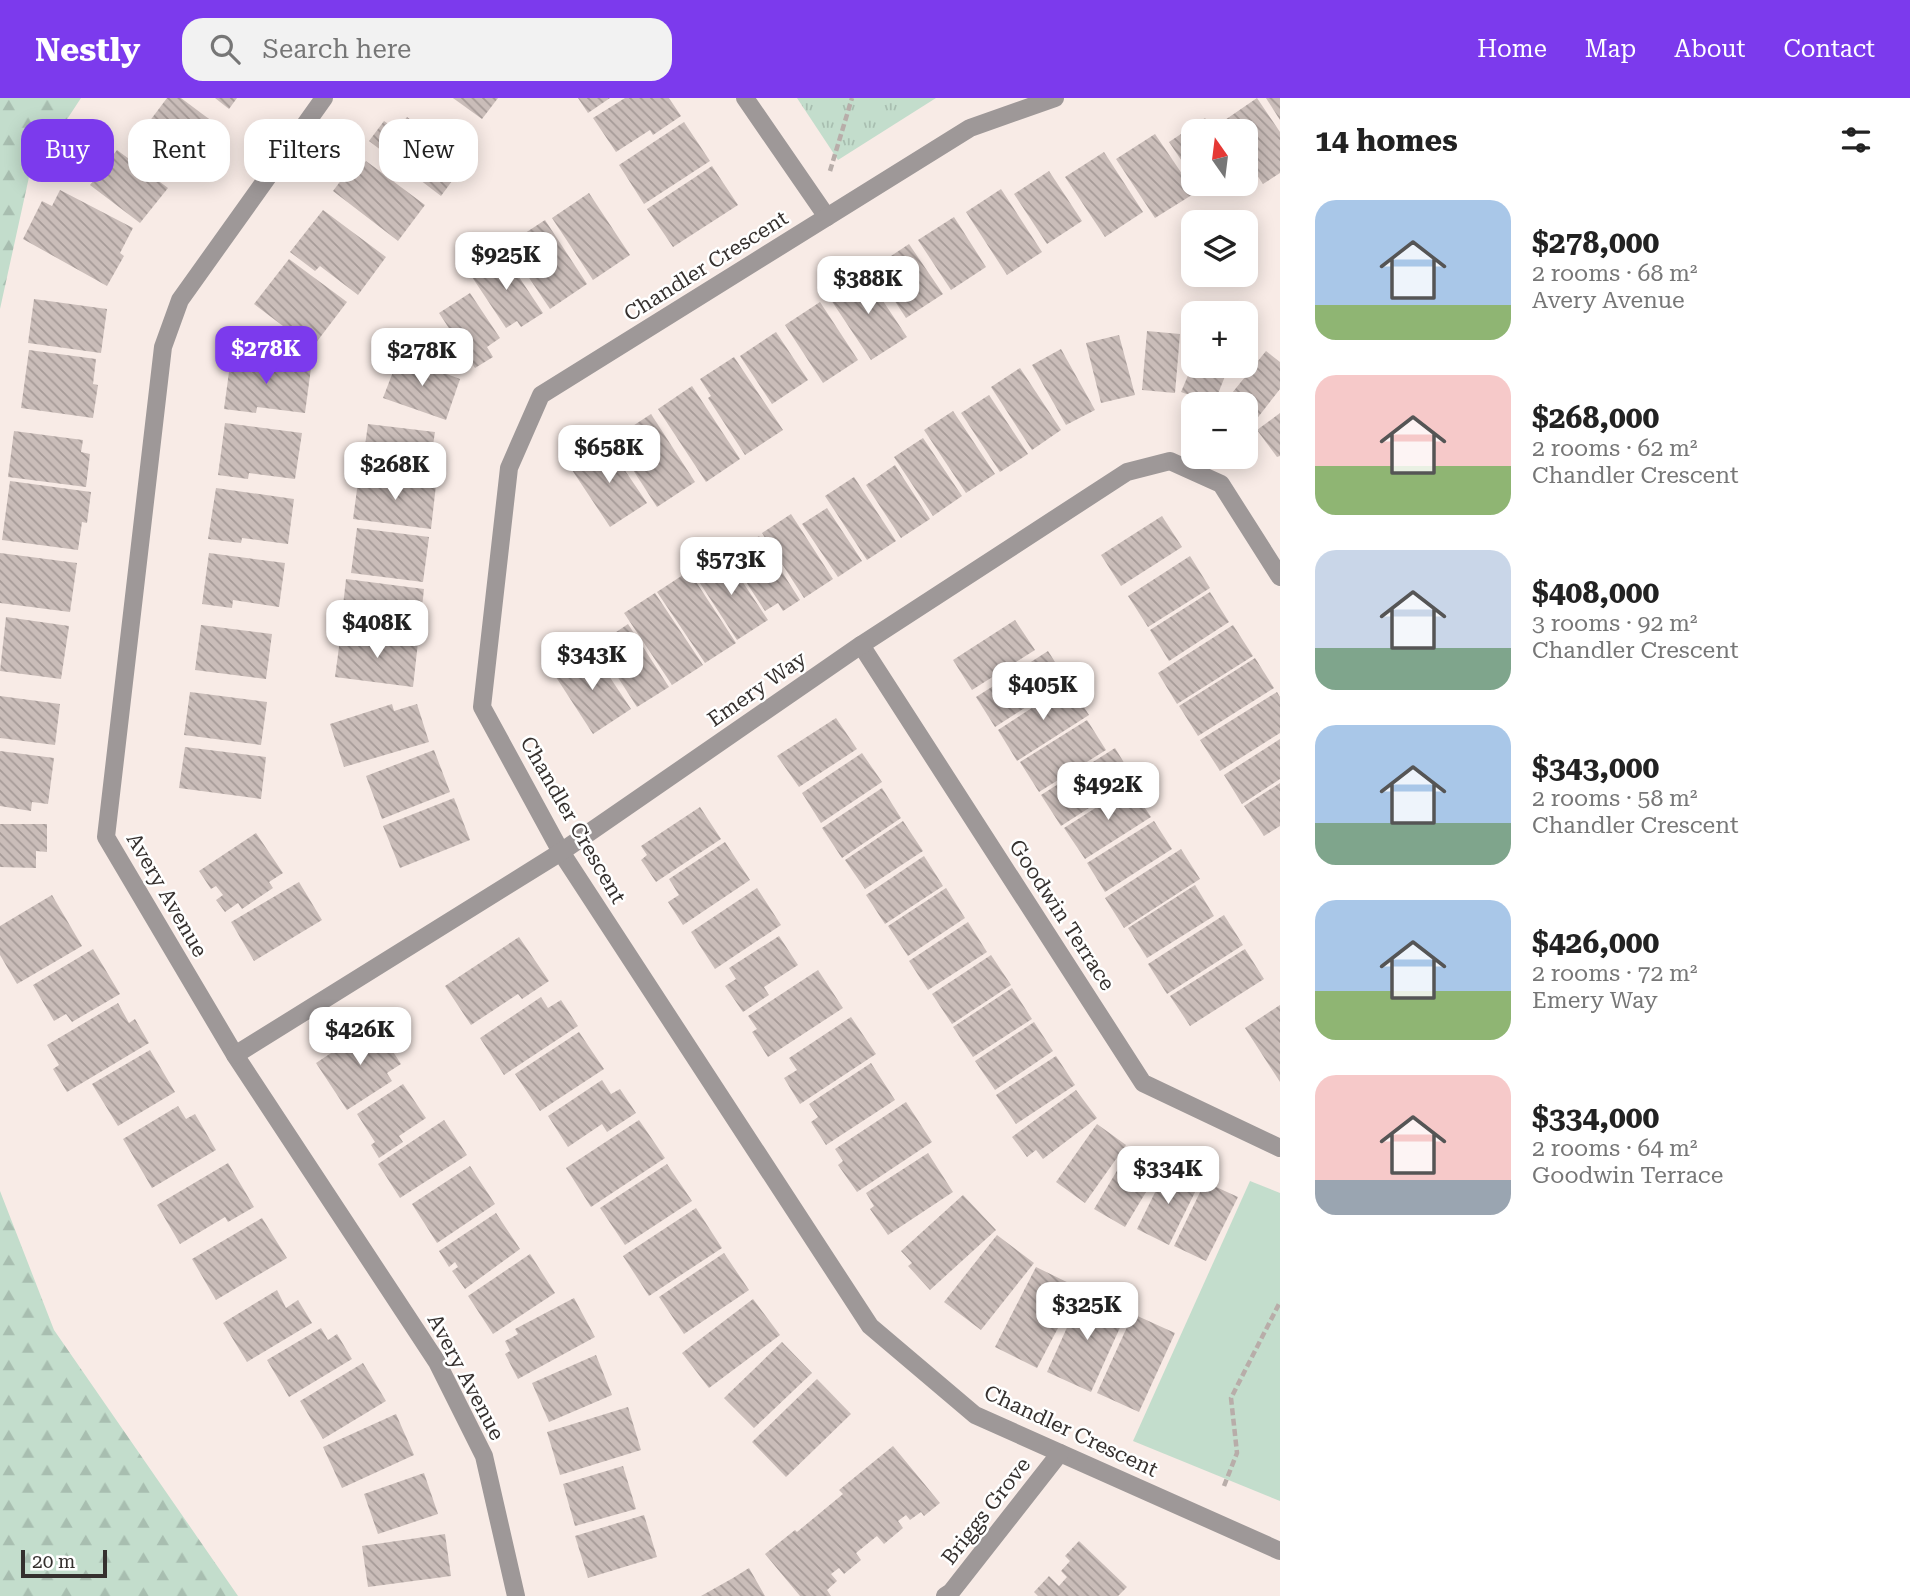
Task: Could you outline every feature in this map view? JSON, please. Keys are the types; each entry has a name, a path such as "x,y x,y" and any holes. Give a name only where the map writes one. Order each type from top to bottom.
{"street":[{"name":"Avery Avenue","path":"324,98 180,300 163,347 106,837 235,1055 438,1362 484,1456 516,1596"},
{"path":"745,98 827,217"},
{"name":"Chandler Crescent","path":"1055,98 970,128 541,396 509,468 482,707 561,852 870,1326 975,1415 1280,1552"},
{"name":"Emery Way","path":"235,1055 561,852 862,645 1127,472 1170,461 1221,484 1280,577"},
{"name":"Goodwin Terrace","path":"862,645 1143,1083 1280,1148"},
{"name":"Briggs Grove","path":"945,1596 951,1592 1060,1453"}],"path":[{"path":"830,172 852,98"},
{"path":"1224,1486 1237,1452 1231,1398 1280,1302"}],"green space":[{"path":"0,98 81,98 67,119 21,119 21,182 28,182 0,309"},
{"path":"797,98 936,98 838,160"},
{"path":"1250,1181 1280,1193 1280,1501 1133,1441"},
{"path":"0,1191 54,1330 238,1596 0,1596"}],"building":[{"path":"167,98 181,98 209,119 151,119"},
{"path":"215,98 237,98 229,109"},
{"path":"453,98 498,98 482,119"},
{"path":"578,98 610,98 588,113"},
{"path":"625,98 669,98 681,116 653,135 650,130 616,152 593,118"},
{"path":"1257,98 1280,132 1280,173 1263,184 1258,177 1258,119 1226,119"},
{"path":"1266,98 1280,98 1280,120"},
{"path":"684,122 710,161 644,204 619,165"},
{"path":"379,128 379,149 369,141"},
{"path":"1155,134 1181,172 1181,196 1190,196 1155,218 1116,159"},
{"path":"1181,134 1181,160 1169,142"},
{"path":"117,150 128,158 128,182 160,182 168,188 140,223 90,185 92,182 114,182 114,154"},
{"path":"1104,152 1143,212 1105,237 1065,177"},
{"path":"365,162 379,171 379,182 394,182 425,205 398,241 333,191 340,182 365,182"},
{"path":"712,166 738,205 673,247 647,209"},
{"path":"1049,171 1082,221 1047,244 1014,194"},
{"path":"423,182 451,182 441,196"},
{"path":"1001,189 1042,252 1007,275 966,212"},
{"path":"60,190 133,228 120,253 124,256 107,286 23,239 42,201 52,206"},
{"path":"589,193 630,255 593,280 552,218"},
{"path":"323,210 386,257 358,295 320,266 315,271 290,252"},
{"path":"954,217 986,267 951,290 918,240"},
{"path":"545,220 587,284 550,309 507,245"},
{"path":"909,244 943,294 906,318 873,268"},
{"path":"503,253 543,313 521,327 517,321 506,328 470,274"},
{"path":"289,259 347,302 312,348 254,304"},
{"path":"863,271 907,337 871,360 831,300 843,292 839,287"},
{"path":"470,293 500,338 487,347 493,357 475,368 439,313"},
{"path":"34,299 107,309 101,353 28,343"},
{"path":"820,302 858,360 823,383 785,325"},
{"path":"1147,331 1180,334 1175,393 1142,390"},
{"path":"776,332 808,380 772,404 740,356"},
{"path":"1119,335 1135,395 1101,403 1086,343"},
{"path":"1061,349 1095,410 1066,425 1032,365"},
{"path":"29,350 96,359 93,384 98,385 93,418 21,408"},
{"path":"1266,351 1280,362 1280,389 1258,417 1258,392 1233,392 1244,378 1258,378 1258,361"},
{"path":"399,356 460,379 446,420 383,398"},
{"path":"231,357 311,368 305,413 257,407 256,413 224,409"},
{"path":"734,357 783,430 745,455 708,398 711,396 700,379"},
{"path":"1020,368 1061,430 1032,450 991,387"},
{"path":"1187,378 1224,378 1219,392 1181,392"},
{"path":"692,386 740,459 706,482 658,409"},
{"path":"989,395 1028,454 1000,472 961,413"},
{"path":"953,411 995,474 966,493 924,430"},
{"path":"1280,413 1280,456 1277,457 1258,429"},
{"path":"651,414 695,482 657,507 613,439"},
{"path":"225,423 302,433 295,479 249,473 248,479 218,475"},
{"path":"368,424 435,432 433,445 442,446 438,476 362,467"},
{"path":"14,431 83,440 81,452 90,454 86,487 8,477"},
{"path":"923,438 962,496 933,516 894,457"},
{"path":"605,441 647,503 610,527 572,470 584,463 580,457"},
{"path":"895,465 930,519 901,538 866,485"},
{"path":"359,475 436,485 431,529 353,519"},
{"path":"854,477 896,541 867,560 825,496"},
{"path":"10,481 91,492 87,523 82,522 78,550 2,540"},
{"path":"216,488 294,499 288,544 242,538 241,543 208,539"},
{"path":"827,508 862,561 838,577 802,524"},
{"path":"791,514 833,579 804,598 762,533"},
{"path":"1162,516 1182,547 1121,586 1101,555"},
{"path":"357,528 429,537 423,582 351,573"},
{"path":"759,536 800,600 783,611 778,603 765,611 729,556"},
{"path":"0,553 77,563 70,612 0,603"},
{"path":"209,553 285,563 279,607 233,600 232,608 202,604"},
{"path":"724,554 768,620 737,640 694,574"},
{"path":"1190,556 1210,588 1148,627 1128,596"},
{"path":"689,571 736,643 705,663 657,592"},
{"path":"346,579 424,589 419,634 341,624"},
{"path":"1210,592 1229,622 1169,661 1150,630"},
{"path":"655,593 703,665 672,685 624,613"},
{"path":"6,617 69,626 61,679 0,671"},
{"path":"1015,620 1035,650 972,690 953,660"},
{"path":"628,624 669,687 637,707 597,645"},
{"path":"201,625 272,634 266,679 195,670"},
{"path":"1233,625 1253,656 1177,704 1158,673"},
{"path":"341,632 418,642 413,687 335,677"},
{"path":"591,649 631,709 593,734 554,674"},
{"path":"1048,651 1067,681 995,727 976,697"},
{"path":"1255,658 1274,688 1198,736 1179,706"},
{"path":"1069,684 1089,715 1017,761 998,730"},
{"path":"190,692 267,702 261,745 184,735"},
{"path":"1277,692 1280,697 1280,733 1220,771 1200,740"},
{"path":"0,696 60,704 55,745 0,738"},
{"path":"392,704 394,711 417,704 429,742 344,767 330,724"},
{"path":"836,718 857,749 799,787 777,756"},
{"path":"1087,720 1106,750 1039,792 1020,762"},
{"path":"1280,739 1280,779 1242,804 1224,775"},
{"path":"185,747 266,757 261,799 179,788"},
{"path":"1115,748 1134,779 1061,826 1041,795"},
{"path":"434,750 450,792 382,819 366,776"},
{"path":"0,751 54,758 48,804 32,802 31,811 0,806"},
{"path":"862,753 882,782 821,823 802,793"},
{"path":"1280,783 1280,826 1264,836 1244,806"},
{"path":"1130,786 1151,817 1085,859 1064,828"},
{"path":"882,788 901,818 842,858 822,828"},
{"path":"454,798 470,840 400,868 383,826"},
{"path":"700,807 721,839 656,882 641,860 647,855 641,846"},
{"path":"903,821 923,851 865,889 845,860"},
{"path":"1154,821 1172,849 1105,892 1087,863"},
{"path":"0,824 47,824 47,852 36,851 36,868 0,867"},
{"path":"256,833 283,873 269,882 273,888 242,909 238,903 225,912 216,900 223,895 216,886 211,889 199,871"},
{"path":"725,842 750,880 683,925 668,902 679,895 669,879"},
{"path":"1181,849 1200,879 1124,928 1105,898"},
{"path":"924,856 943,886 885,924 866,895"},
{"path":"299,882 322,920 254,961 231,922"},
{"path":"1195,885 1214,916 1147,958 1128,928"},
{"path":"757,888 781,925 715,969 691,932"},
{"path":"946,888 965,918 908,956 888,926"},
{"path":"52,895 82,946 17,984 0,955 0,926"},
{"path":"1224,915 1243,945 1167,994 1148,964"},
{"path":"968,922 987,952 928,990 909,961"},
{"path":"779,936 798,965 764,987 769,995 743,1012 725,986 736,979 729,968"},
{"path":"519,937 549,981 522,999 518,994 471,1025 445,986"},
{"path":"93,949 120,994 72,1022 66,1014 54,1021 33,985"},
{"path":"1245,949 1264,979 1190,1026 1170,996"},
{"path":"991,955 1011,985 952,1024 932,994"},
{"path":"818,970 843,1008 768,1057 752,1032 757,1029 748,1016"},
{"path":"1012,988 1032,1019 973,1057 953,1027"},
{"path":"541,997 548,1008 561,1000 578,1026 504,1075 480,1038"},
{"path":"118,1003 129,1023 135,1019 149,1043 67,1092 53,1069 59,1065 47,1045"},
{"path":"1280,1005 1280,1082 1245,1028"},
{"path":"851,1017 876,1054 800,1104 784,1078 797,1070 789,1058"},
{"path":"1034,1022 1053,1051 995,1090 975,1061"},
{"path":"375,1024 401,1064 387,1073 392,1081 347,1110 316,1063"},
{"path":"579,1032 604,1069 540,1111 515,1074"},
{"path":"150,1050 175,1092 118,1126 92,1084"},
{"path":"1056,1056 1075,1085 1016,1124 996,1095"},
{"path":"871,1063 895,1100 826,1145 811,1122 818,1117 809,1104"},
{"path":"602,1080 611,1094 620,1089 636,1113 607,1132 602,1124 568,1147 548,1116"},
{"path":"403,1084 426,1118 399,1136 403,1142 379,1158 371,1145 375,1142 357,1114"},
{"path":"1076,1090 1097,1118 1043,1159 1036,1150 1027,1157 1012,1137"},
{"path":"906,1102 932,1142 857,1192 838,1165 843,1161 835,1149"},
{"path":"178,1106 186,1119 195,1114 216,1150 152,1188 123,1139"},
{"path":"444,1120 467,1155 400,1198 378,1164"},
{"path":"639,1120 665,1158 591,1207 566,1168"},
{"path":"1097,1124 1126,1145 1085,1203 1056,1182"},
{"path":"1130,1149 1161,1167 1125,1227 1094,1209"},
{"path":"928,1153 953,1192 888,1235 870,1209 874,1206 866,1193"},
{"path":"228,1163 254,1207 228,1222 225,1217 180,1244 157,1205"},
{"path":"667,1164 692,1201 625,1245 600,1208"},
{"path":"470,1166 495,1204 437,1243 412,1204"},
{"path":"1168,1166 1200,1182 1169,1245 1137,1229"},
{"path":"1205,1182 1238,1197 1206,1261 1174,1246"},
{"path":"963,1195 996,1230 930,1290 908,1266 912,1263 901,1251"},
{"path":"696,1208 722,1248 649,1296 623,1256"},
{"path":"496,1213 520,1249 465,1289 452,1271 458,1267 455,1262 449,1267 439,1251"},
{"path":"262,1218 287,1258 216,1300 192,1259"},
{"path":"997,1235 1034,1263 981,1330 944,1302"},
{"path":"724,1253 749,1290 684,1334 659,1297"},
{"path":"530,1254 555,1293 493,1334 468,1296"},
{"path":"1036,1267 1079,1288 1037,1368 995,1347"},
{"path":"277,1290 286,1308 298,1300 312,1323 247,1362 223,1323"},
{"path":"1083,1292 1127,1312 1091,1392 1047,1372"},
{"path":"574,1298 595,1337 518,1379 505,1354 510,1351 505,1341 518,1334 515,1329"},
{"path":"753,1299 780,1335 709,1388 682,1353"},
{"path":"1133,1314 1175,1333 1139,1412 1097,1393"},
{"path":"321,1328 328,1340 337,1334 352,1359 289,1397 267,1360"},
{"path":"782,1342 812,1373 754,1428 724,1398"},
{"path":"596,1355 612,1395 549,1422 532,1383"},
{"path":"363,1363 386,1401 323,1439 300,1401"},
{"path":"817,1379 851,1414 786,1477 752,1442"},
{"path":"628,1407 641,1450 560,1475 547,1432"},
{"path":"396,1414 414,1455 342,1488 323,1447"},
{"path":"893,1446 940,1503 924,1516 921,1512 910,1520 906,1515 898,1521 903,1528 884,1544 877,1536 856,1553 861,1560 844,1574 839,1568 831,1574 837,1581 827,1590 831,1596 800,1596 765,1554 843,1494 839,1490"},
{"path":"623,1466 636,1509 575,1526 563,1484"},
{"path":"424,1473 438,1514 378,1534 364,1494"},
{"path":"644,1515 657,1557 588,1578 575,1536"},
{"path":"445,1534 451,1576 368,1587 362,1546"},
{"path":"1079,1541 1127,1587 1118,1596 1038,1596 1034,1592 1049,1576 1059,1586 1067,1577 1061,1571 1070,1561 1065,1556"},
{"path":"749,1568 765,1596 701,1596 733,1578"}]}
